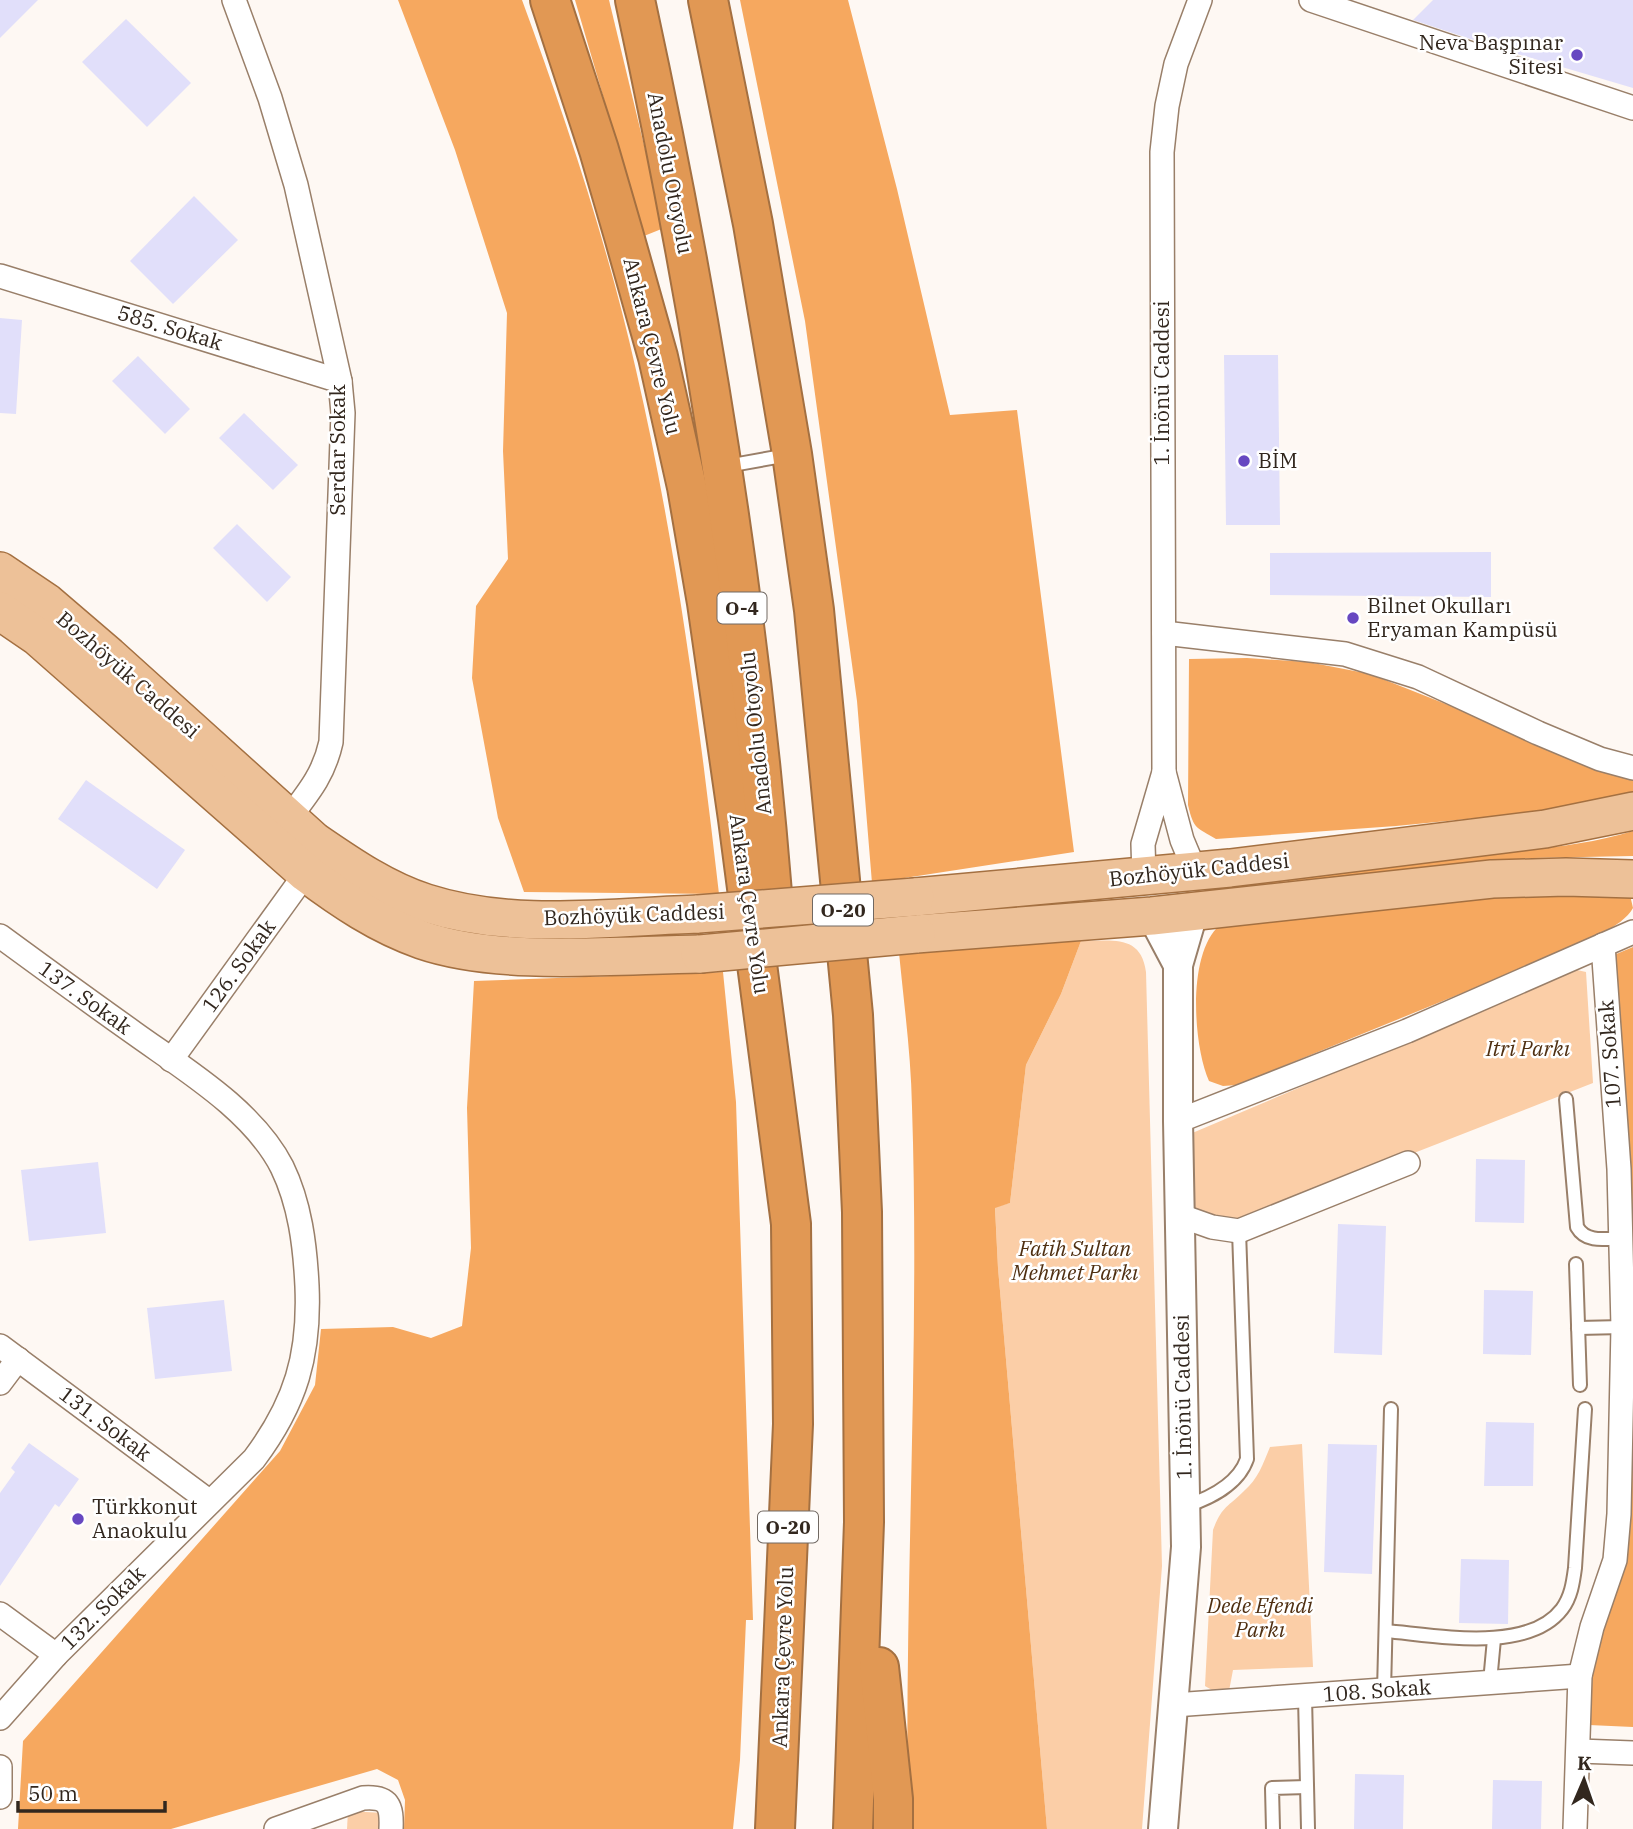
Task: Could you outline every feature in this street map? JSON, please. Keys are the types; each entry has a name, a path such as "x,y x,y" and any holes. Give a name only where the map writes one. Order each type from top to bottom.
{"highway":[{"name":"Ankara Çevre Yolu","path":"550,0 624,236 658,357 687,486 734,792 791,1224 793,1424 775,1829"},
{"name":"Anadolu Otoyolu","path":"635,0 683,236 742,604 766,813 781,1007 791,1224"},
{"name":"O-20","path":"708,0 753,224 792,454 814,610 853,1015 862,1212 864,1522 853,1829"},
{"path":"864,1522 893,1829"},
{"path":"767,1829 779,1782"}],"main road":[{"name":"Bozhöyük Caddesi","path":"0,571 46,602 99,647 314,841 371,878 424,903 463,913 524,920 698,914 915,897 1195,871 1545,829 1633,811"},
{"name":"Bozhöyük Caddesi","path":"0,611 38,637 306,873 367,914 422,940 447,947 527,956 700,954 1152,916 1492,879 1633,879"}],"street":[{"name":"Serdar Sokak","path":"234,0 270,98 296,185 340,381 343,413 331,742 326,764 289,818"},
{"name":"1. İnönü Caddesi","path":"1164,772 1162,152 1167,106 1176,64 1200,0"},
{"path":"1311,0 1633,108"},
{"name":"585. Sokak","path":"0,276 340,381"},
{"path":"1164,633 1345,654 1418,677 1538,733 1600,759 1633,768"},
{"path":"1164,772 1182,840 1195,871"},
{"path":"1144,877 1143,844 1164,772"},
{"name":"126. Sokak","path":"171,1059 306,873"},
{"name":"1. İnönü Caddesi","path":"1163,1829 1185,1574 1178,965 1194,910"},
{"name":"1. İnönü Caddesi","path":"1152,916 1178,965"},
{"path":"1178,1121 1407,1031 1633,932"},
{"name":"137. Sokak","path":"0,936 171,1059 235,1109 252,1125 274,1154 291,1189 298,1212 307,1275 308,1310 299,1380 272,1436 254,1459 210,1502"},
{"name":"107. Sokak","path":"1575,1829 1580,1676 1592,1627 1615,1560 1619,1514 1623,1327 1621,1238 1619,1169 1603,945"},
{"path":"1181,1216 1212,1227 1239,1231 1408,1163"},
{"path":"0,1383 9,1352"},
{"name":"131. Sokak","path":"9,1352 210,1502"},
{"name":"132. Sokak","path":"0,1718 57,1655 210,1502"},
{"path":"0,1614 57,1655"},
{"name":"108. Sokak","path":"1174,1705 1580,1676"},
{"path":"1579,1751 1633,1753"},
{"path":"0,1767 0,1797"},
{"path":"276,1829 363,1798 376,1797 385,1801 391,1819"}],"lane":[{"path":"722,467 792,454"},
{"path":"1566,1100 1577,1227 1583,1236 1588,1238 1621,1238"},
{"path":"1186,1506 1223,1490 1236,1478 1247,1459 1239,1231"},
{"path":"1576,1264 1580,1385"},
{"path":"1578,1328 1623,1327"},
{"path":"1384,1690 1391,1409"},
{"path":"1385,1631 1494,1639 1524,1633 1545,1625 1561,1610 1572,1590 1575,1568 1585,1409"},
{"path":"1490,1682 1494,1639"},
{"path":"1305,1697 1308,1829"},
{"path":"1273,1829 1272,1788 1307,1787"}],"green space":[{"name":"Fatih Sultan Mehmet Parkı","path":"1081,941 1114,941 1131,945 1143,960 1146,972 1162,1566 1142,1829 1047,1829 998,1268 995,1207 1010,1203 1026,1065 1061,994"},
{"name":"Itri Parkı","path":"1577,970 1586,972 1593,1083 1230,1225 1192,1207 1190,1134"},
{"name":"Dede Efendi Parkı","path":"1302,1444 1313,1667 1233,1670 1229,1691 1217,1693 1205,1686 1213,1530 1222,1512 1257,1476 1270,1447"},
{"path":"348,1811 384,1813 384,1829 347,1829"}],"shaded area":[{"path":"398,0 522,0 599,230 636,370 675,566 719,894 524,892 498,818 472,678 476,606 508,559 503,451 507,313 455,150"},
{"path":"575,0 609,0 664,228 644,236"},
{"path":"740,0 848,0 897,189 950,415 1017,410 1074,852 872,883 857,701 805,321"},
{"path":"1247,658 1308,662 1370,674 1633,778 1633,794 1539,812 1216,839 1197,827 1188,805 1189,659"},
{"path":"1633,831 1633,856 1533,858 1282,882 1208,894 1206,875 1531,850 1583,843"},
{"path":"1438,894 1630,895 1633,908 1621,922 1563,952 1237,1085 1223,1086 1209,1081 1199,1045 1196,1000 1202,956 1209,938 1220,925"},
{"path":"1081,941 1061,994 1026,1065 1010,1203 995,1208 1047,1829 908,1829 914,1197 910,1068 899,953"},
{"path":"1633,947 1633,1727 1589,1725 1595,1642 1621,1560 1614,955"},
{"path":"723,972 736,1102 753,1620 746,1620 740,1760 733,1829 404,1829 405,1800 398,1780 377,1769 171,1829 18,1829 23,1741 280,1451 315,1385 321,1329 393,1327 431,1338 462,1326 471,1248 467,1108 474,981"}],"building":[{"path":"0,0 38,0 0,38"},
{"name":"Neva Başpınar Sitesi","path":"1433,0 1633,0 1633,88 1413,20"},
{"path":"126,19 191,83 147,127 82,62"},
{"path":"194,196 238,240 173,304 130,261"},
{"path":"0,318 22,320 16,414 0,413"},
{"path":"1224,355 1278,355 1280,525 1226,525"},
{"path":"138,356 190,409 165,434 112,381"},
{"path":"244,413 298,465 273,490 219,438"},
{"path":"237,524 291,577 267,602 213,548"},
{"path":"1491,552 1491,597 1270,595 1270,553"},
{"path":"86,780 185,850 157,889 58,819"},
{"path":"1476,1159 1525,1160 1524,1223 1475,1222"},
{"path":"98,1162 106,1233 29,1241 21,1170"},
{"path":"1338,1224 1386,1226 1382,1355 1334,1353"},
{"path":"1484,1290 1533,1291 1531,1355 1483,1354"},
{"path":"224,1300 232,1371 155,1379 147,1308"},
{"path":"1486,1422 1534,1423 1533,1486 1484,1486"},
{"path":"29,1443 79,1479 59,1507 55,1504 0,1586 0,1493 15,1472 11,1468"},
{"path":"1328,1444 1377,1445 1372,1574 1324,1572"},
{"path":"1461,1559 1509,1560 1508,1624 1459,1623"},
{"path":"1355,1774 1404,1775 1403,1829 1354,1829"},
{"path":"1493,1780 1542,1781 1541,1829 1492,1829"}],"place":[{"name":"Neva Başpınar Sitesi","path":"1577,55"},
{"name":"BİM","path":"1244,461"},
{"name":"Bilnet Okulları Eryaman Kampüsü","path":"1353,618"},
{"name":"Türkkonut Anaokulu","path":"78,1519"}]}
